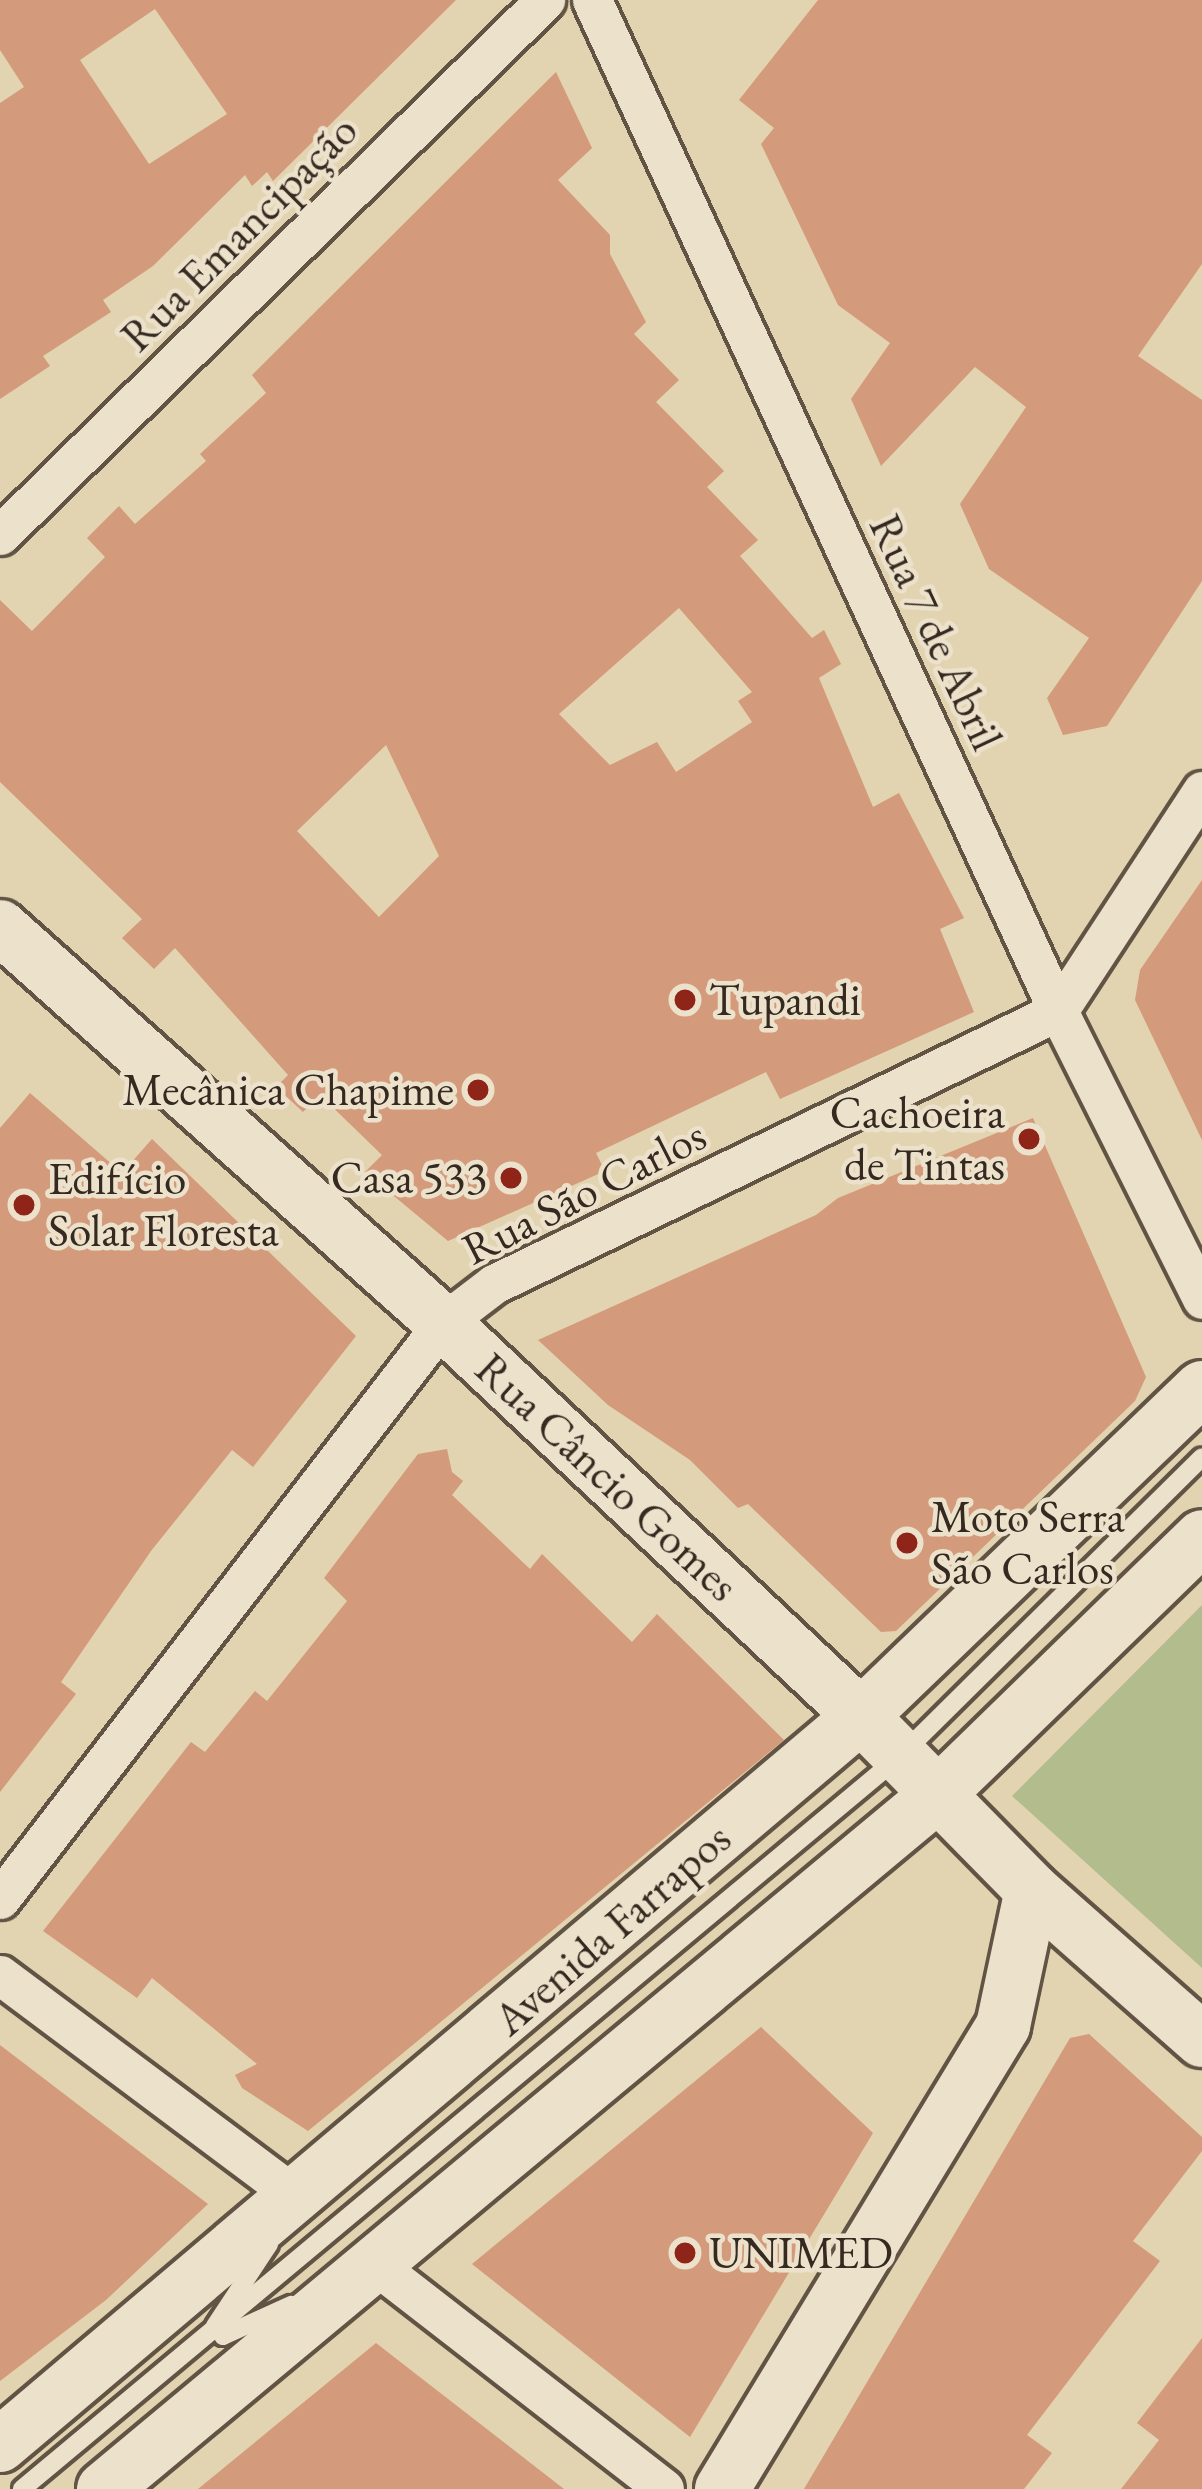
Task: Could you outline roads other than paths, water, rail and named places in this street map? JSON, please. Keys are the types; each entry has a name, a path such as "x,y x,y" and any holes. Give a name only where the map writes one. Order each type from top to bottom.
{"main road":[{"name":"Rua Câncio Gomes","path":"0,927 443,1323 861,1716 1032,1890 1202,2040"},
{"name":"Avenida Farrapos","path":"0,2445 298,2198 861,1716 1202,1388"},
{"path":"104,2489 936,1796 1202,1537"},
{"path":"722,2489 1003,2026 1032,1890"}],"street":[{"name":"Rua Emancipação","path":"0,535 544,0"},
{"name":"Rua 7 de Abril","path":"592,0 1058,1010 1202,1299"},
{"path":"1058,1010 1202,791"},
{"name":"Rua São Carlos","path":"0,1899 443,1323 494,1284 1058,1010"},
{"path":"0,1975 298,2198"},
{"path":"377,2266 664,2489"}],"lane":[{"path":"22,2489 202,2345 899,1757 1202,1457"},
{"path":"202,2345 298,2198"},
{"path":"202,2345 377,2266"}],"place":[{"name":"Tupandi","path":"685,1000"},
{"name":"Mecânica Chapime","path":"478,1090"},
{"name":"Cachoeira de Tintas","path":"1029,1139"},
{"name":"Casa 533","path":"511,1178"},
{"name":"Edifício Solar Floresta","path":"24,1205"},
{"name":"Moto Serra São Carlos","path":"907,1543"},
{"name":"UNIMED","path":"685,2253"}]}
